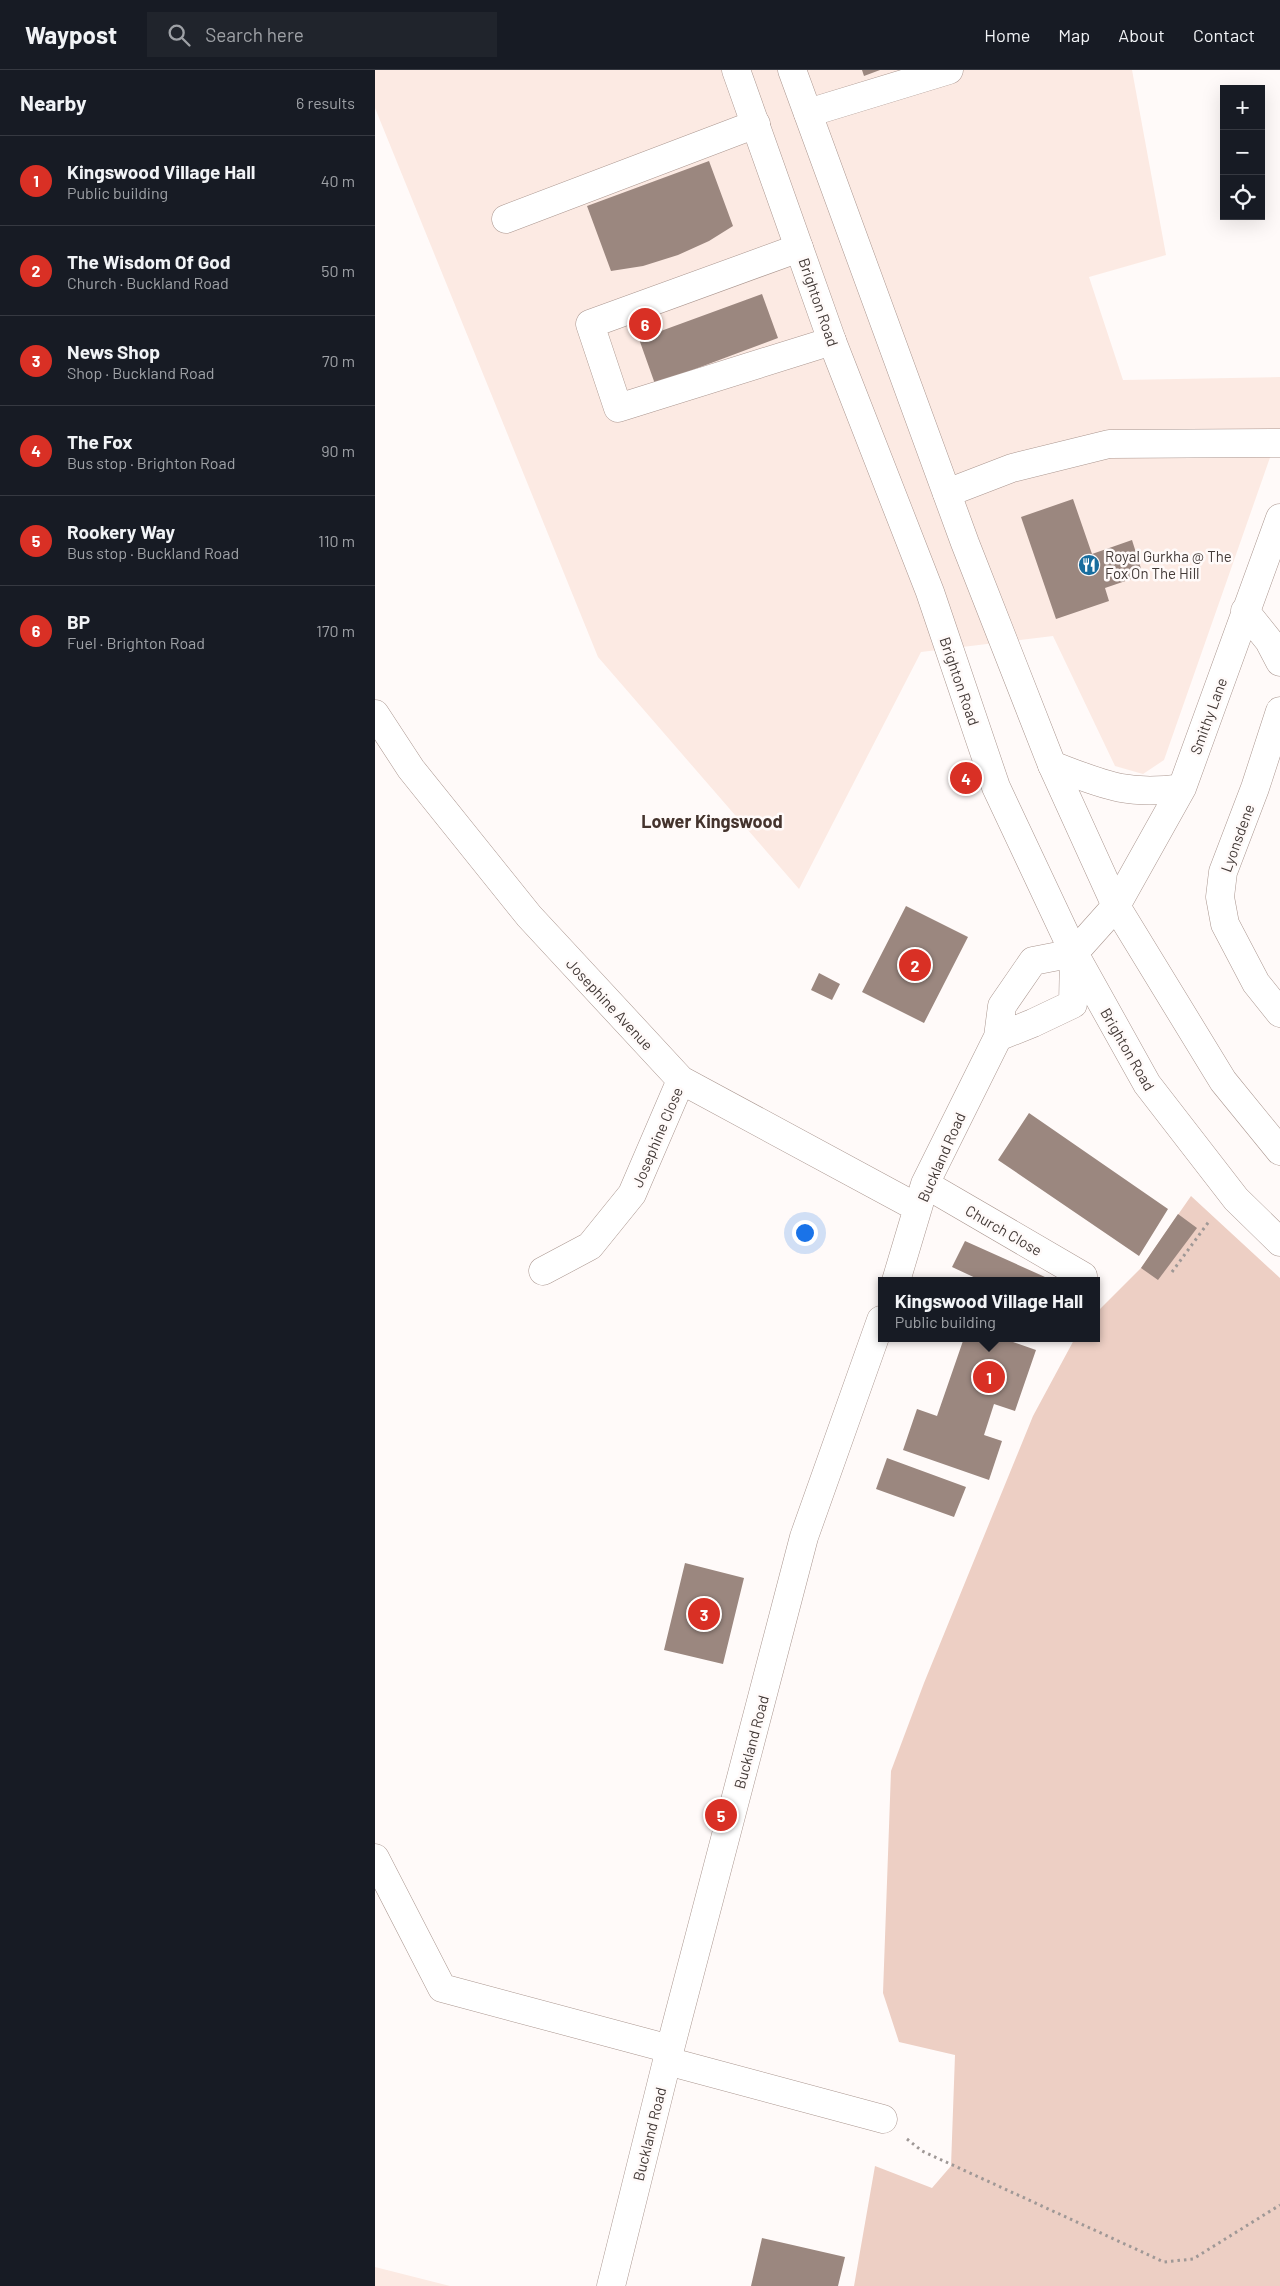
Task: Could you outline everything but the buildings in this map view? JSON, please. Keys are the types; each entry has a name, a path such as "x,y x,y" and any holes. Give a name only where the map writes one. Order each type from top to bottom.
{"main road":[{"name":"Brighton Road","path":"736,70 832,341 930,592 996,786 1074,953 1147,1084 1236,1199 1280,1242"},
{"path":"792,70 947,493 1051,764 1116,906 1223,1081 1280,1151"},
{"path":"807,113 949,70"},
{"path":"506,219 756,124"},
{"path":"799,248 590,324 618,408 832,341"},
{"path":"947,493 1013,468 1109,444 1280,444"},
{"name":"Smithy Lane","path":"1074,953 1116,906 1182,788 1280,518"},
{"path":"1245,611 1269,641 1280,662"},
{"name":"Lyonsdene","path":"1280,711 1255,788 1223,872 1220,897 1225,924 1256,983 1280,1013"},
{"name":"Josephine Avenue","path":"375,714 411,769 529,916 681,1080 922,1196"},
{"path":"1051,764 1109,786 1138,791 1182,788"},
{"path":"998,1037 1073,1004 1074,953"},
{"name":"Buckland Road","path":"897,1277 922,1196 998,1037 1003,1006 1033,961 1074,953"},
{"name":"Josephine Close","path":"543,1271 590,1246 633,1194 681,1080"},
{"name":"Church Close","path":"922,1196 1083,1276"},
{"name":"Buckland Road","path":"611,2286 669,2055 805,1537 878,1329"},
{"path":"375,1858 442,1988 883,2119"}],"path":[{"path":"1172,1272 1212,1216 1236,1199"},
{"path":"883,2119 922,2150 1165,2262 1193,2259 1280,2205"}],"shaded area":[{"path":"375,70 1132,70 1166,255 1089,277 1123,380 1280,377 1280,429 1164,760 1143,774 1115,766 1053,636 921,652 799,889 598,657 375,108"},
{"path":"1191,1196 1280,1278 1280,2286 854,2286 875,2166 932,2188 951,2166 955,2055 899,2042 883,1993 891,1771 924,1683 1033,1416 1073,1342 1100,1342 1100,1309 1141,1268"},
{"path":"375,2267 450,2286 375,2286"}],"place":[{"name":"BP","path":"645,324"},
{"name":"Royal Gurkha @ The Fox On The Hill","path":"1089,565"},
{"name":"The Fox","path":"966,778"},
{"name":"The Wisdom Of God","path":"915,965"},
{"name":"Kingswood Village Hall","path":"989,1377"},
{"name":"News Shop","path":"704,1614"},
{"name":"Rookery Way","path":"721,1815"}],"district":[{"name":"Lower Kingswood","path":"712,821"}]}
